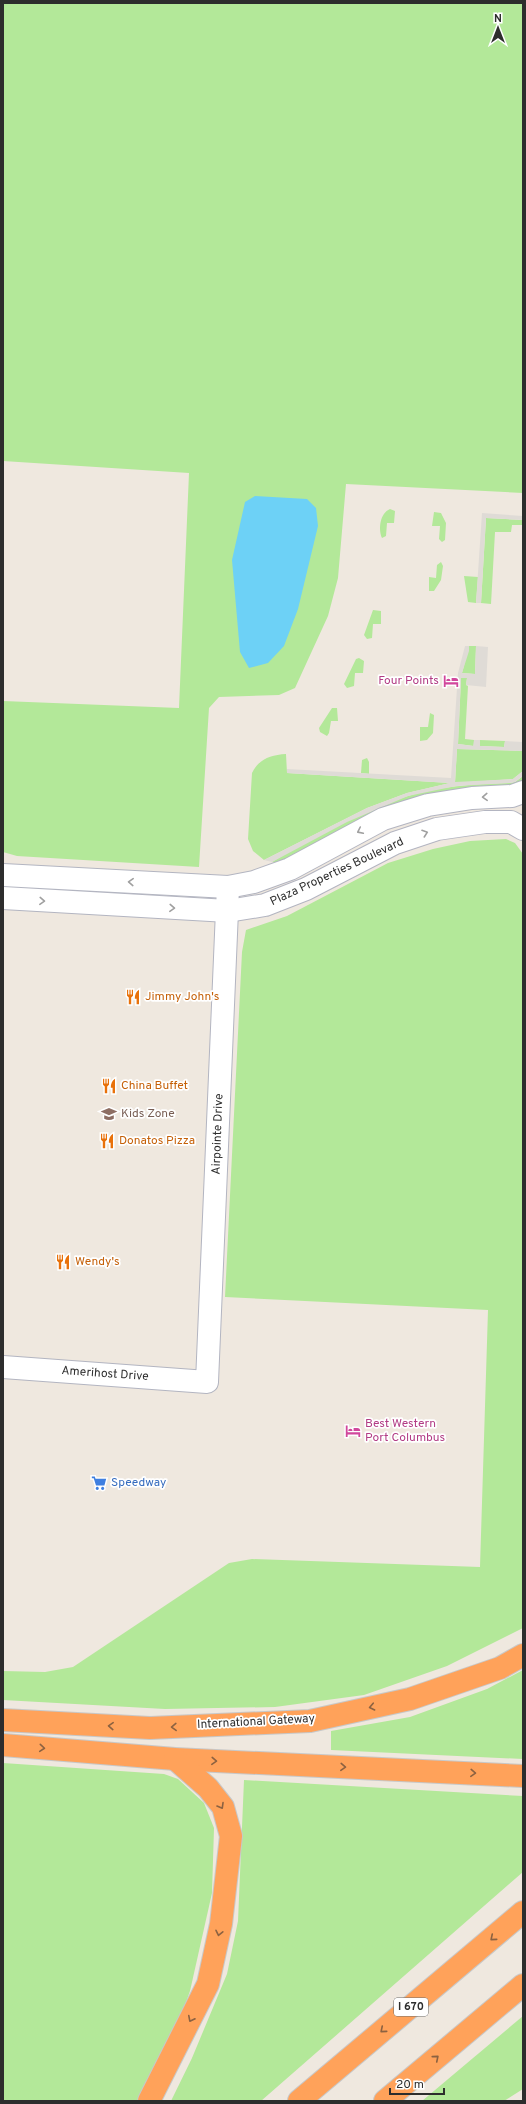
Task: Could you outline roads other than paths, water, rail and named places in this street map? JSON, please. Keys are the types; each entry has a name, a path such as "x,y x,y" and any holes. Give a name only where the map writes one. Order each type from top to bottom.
{"highway":[{"path":"410,1699 495,1658 523,1639"},
{"name":"International Gateway","path":"3,1720 150,1728 303,1721 410,1699 500,1668 523,1655"},
{"path":"3,1745 175,1759 523,1776"},
{"path":"149,2101 208,1984 221,1924 231,1836 223,1806 208,1788 175,1759"},
{"name":"I 670","path":"299,2101 523,1912"},
{"path":"385,2101 523,1985"}],"street":[{"name":"Plaza Properties Boulevard","path":"3,875 228,887 254,882 290,869 383,819 428,805 472,798 512,796 523,792"},
{"name":"Plaza Properties Boulevard","path":"3,898 228,911 265,905 306,889 395,843 437,829 485,822 511,822 523,829"},
{"name":"Airpointe Drive","path":"207,1382 228,887"},
{"name":"Amerihost Drive","path":"3,1367 207,1382"}],"water":[{"path":"255,496 307,499 316,508 318,526 298,609 284,646 268,663 249,668 240,652 232,560 245,502"}],"place":[{"name":"Four Points","path":"451,681"},
{"name":"Jimmy John's","path":"133,997"},
{"name":"China Buffet","path":"109,1086"},
{"name":"Kids Zone","path":"109,1114"},
{"name":"Donatos Pizza","path":"107,1141"},
{"name":"Wendy's","path":"63,1262"},
{"name":"Best Western Port Columbus","path":"353,1431"},
{"name":"Speedway","path":"99,1483"}]}
